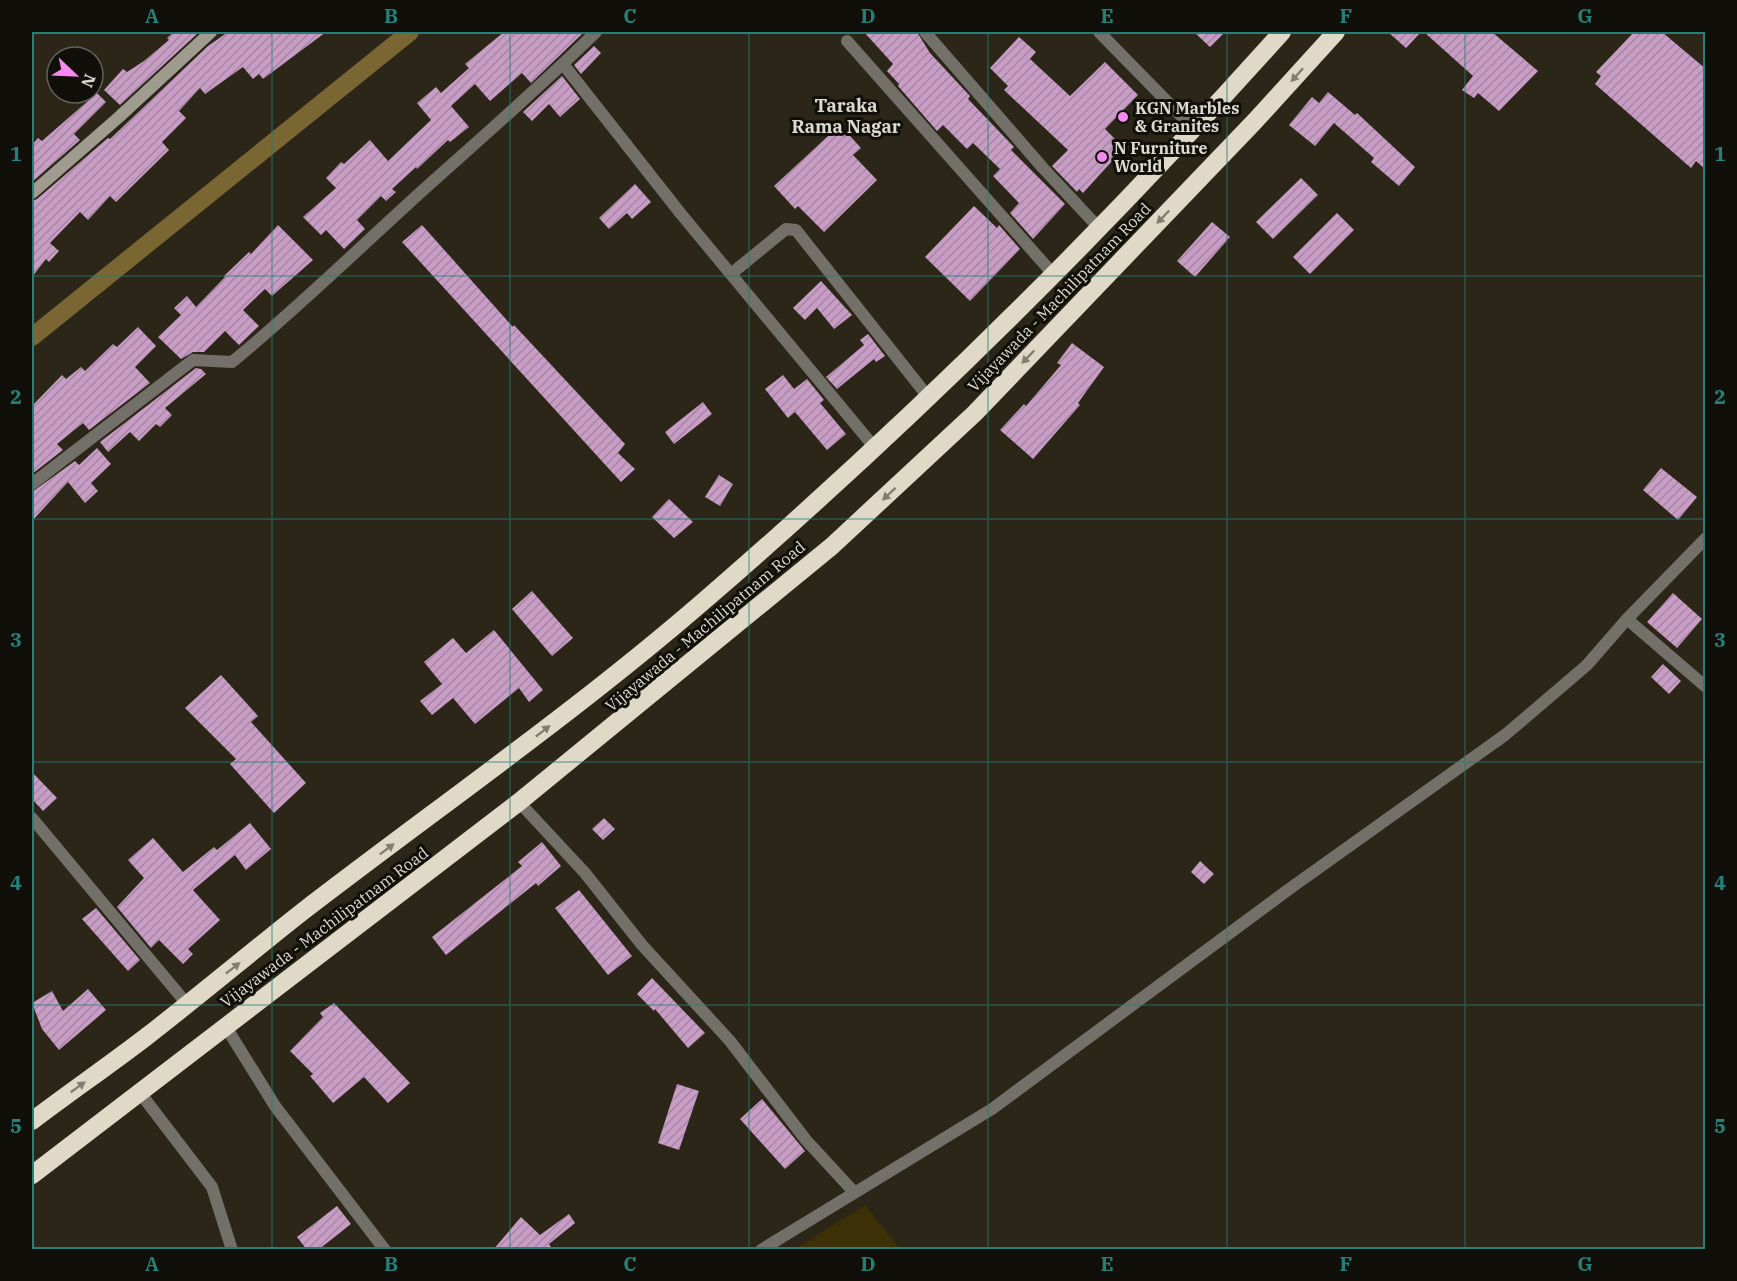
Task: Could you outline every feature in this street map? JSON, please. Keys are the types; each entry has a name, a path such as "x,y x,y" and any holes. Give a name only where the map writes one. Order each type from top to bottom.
{"highway":[{"name":"Vijayawada - Machilipatnam Road","path":"32,1175 141,1094 519,802 832,546 975,413 1255,122 1336,32"},
{"name":"Vijayawada - Machilipatnam Road","path":"32,1121 187,1004 304,911 503,762 702,603 929,398 1054,275 1194,129 1276,33"}],"street":[{"path":"32,193 211,32"},
{"path":"32,484 193,360 232,362 345,265 596,32"},
{"path":"925,32 1043,168 1099,228"},
{"path":"1099,32 1194,129"},
{"path":"847,41 1054,275"},
{"path":"563,64 730,274 875,448"},
{"path":"730,274 786,229 796,230 929,398"},
{"path":"761,1250 853,1191 992,1108 1292,887 1505,735 1587,665 1627,619 1703,545"},
{"path":"1627,619 1706,687"},
{"path":"519,802 585,873 642,945 730,1041 806,1140 853,1191"},
{"path":"32,818 187,1004"},
{"path":"226,1027 275,1106 385,1250"},
{"path":"141,1094 212,1187 232,1250"}],"shaded area":[{"path":"865,1205 900,1249 795,1249"}],"building":[{"path":"174,32 198,33 120,105 105,89 123,69 127,72 144,61 169,40 167,38"},
{"path":"228,32 326,32 263,79 259,74 253,79 243,67 205,94 200,88 179,111 186,118 162,142 169,150 116,202 110,196 88,220 80,212 50,243 59,251 49,262 46,259 32,277 32,201 108,138 110,139 208,46"},
{"path":"504,32 578,32 582,34 531,83 522,73 490,101 475,84 451,106 469,127 450,142 448,140 417,169 416,167 392,189 396,192 386,201 381,196 357,220 365,229 344,249 326,230 321,235 303,217 336,188 326,178 341,162 344,164 370,140 388,161 431,120 417,103 436,87 441,93 469,68 465,64"},
{"path":"864,32 917,32 930,53 970,96 968,99 1014,147 1011,150 1065,204 1033,239 1010,213 1019,203 993,176 1000,169 973,143 967,149 943,125 937,131 898,86 899,84 887,71 893,64"},
{"path":"1194,32 1225,32 1210,47"},
{"path":"1388,32 1421,32 1406,48"},
{"path":"1424,32 1492,32 1538,71 1499,111 1478,93 1474,98 1462,90 1473,76"},
{"path":"1634,32 1662,32 1706,69 1706,170 1696,161 1691,168 1595,84 1601,76 1596,72"},
{"path":"1019,37 1036,52 1030,59 1070,96 1105,62 1138,95 1105,129 1124,148 1083,193 1079,189 1077,192 1052,166 1068,150 1004,90 1008,86 990,68"},
{"path":"594,46 601,53 581,74 574,65"},
{"path":"562,76 580,99 560,117 549,104 532,121 523,112"},
{"path":"1328,92 1355,115 1357,113 1415,167 1399,186 1371,162 1374,158 1334,123 1315,146 1289,125 1312,97 1319,103"},
{"path":"83,105 103,105 74,134 80,140 32,182 32,145 38,138 42,141"},
{"path":"840,125 861,148 853,155 877,180 824,232 798,206 795,209 774,186"},
{"path":"1301,178 1318,195 1273,239 1256,222"},
{"path":"635,184 651,202 632,219 627,213 609,229 599,218"},
{"path":"974,206 997,228 999,225 1020,249 970,301 925,257"},
{"path":"1337,213 1354,230 1310,274 1293,257"},
{"path":"1212,222 1230,237 1195,277 1177,261"},
{"path":"278,225 313,260 272,296 265,289 243,310 259,326 239,345 225,331 204,352 193,352 181,359 158,337 181,315 174,308 187,296 196,307 224,276 249,252 251,254"},
{"path":"422,225 513,327 514,325 625,444 618,453 635,469 621,482 402,242"},
{"path":"821,281 852,315 834,329 817,308 805,320 793,308"},
{"path":"138,327 156,346 135,367 150,383 89,430 83,423 57,444 63,450 32,474 32,406 62,375 66,379 81,367 85,371 113,344 117,347"},
{"path":"868,334 885,356 876,362 874,359 837,389 826,377 864,345 860,340"},
{"path":"1072,343 1104,367 1078,403 1080,405 1033,459 1000,430 1024,404 1026,406 1061,365 1057,363"},
{"path":"196,368 206,374 165,408 172,415 160,427 156,424 139,441 130,432 108,452 100,442"},
{"path":"783,375 794,389 807,379 824,400 820,403 846,434 827,450 795,412 788,418 765,389"},
{"path":"703,402 712,414 674,444 665,432"},
{"path":"97,448 111,464 91,483 98,491 85,503 68,482 32,521 32,492 75,461 79,465"},
{"path":"1661,468 1697,497 1678,520 1643,490"},
{"path":"719,475 733,484 720,506 705,497"},
{"path":"669,499 693,522 674,538 652,517"},
{"path":"532,591 573,638 552,656 512,609"},
{"path":"1673,593 1702,619 1677,648 1647,622"},
{"path":"494,630 543,690 529,702 519,688 475,724 453,698 432,715 420,701 442,684 424,662 453,638 466,653"},
{"path":"1663,664 1681,681 1669,694 1651,677"},
{"path":"221,675 258,716 251,722 306,783 274,813 230,764 236,759 185,708"},
{"path":"32,772 57,798 43,811 32,799"},
{"path":"604,818 615,829 603,840 592,829"},
{"path":"250,823 271,849 246,870 235,855 193,890 220,920 188,949 193,954 183,964 159,940 151,948 117,907 144,878 128,860 153,838 183,872 214,847 217,850"},
{"path":"542,842 561,866 538,886 536,883 446,955 432,937 522,866 518,862"},
{"path":"1200,861 1214,874 1204,884 1191,872"},
{"path":"579,890 632,956 608,975 555,908"},
{"path":"96,908 140,960 128,971 82,919"},
{"path":"652,978 705,1033 688,1048 655,1009 654,1011 637,994"},
{"path":"88,989 106,1010 59,1050 42,1029 32,1003 52,991 63,1011"},
{"path":"334,1003 410,1083 388,1103 364,1077 333,1103 310,1076 313,1074 290,1051 323,1017 320,1013"},
{"path":"677,1084 699,1091 679,1150 658,1143"},
{"path":"762,1099 805,1151 785,1169 740,1119"},
{"path":"337,1206 351,1224 318,1250 307,1250 297,1237"},
{"path":"569,1214 575,1223 549,1244 553,1250 493,1250 521,1217 540,1235"}],"waterway":[{"path":"32,337 410,32"}],"place":[{"name":"KGN Marbles & Granites","path":"1123,117"},
{"name":"N Furniture World","path":"1102,157"}],"district":[{"name":"Taraka Rama Nagar","path":"846,116"}]}
